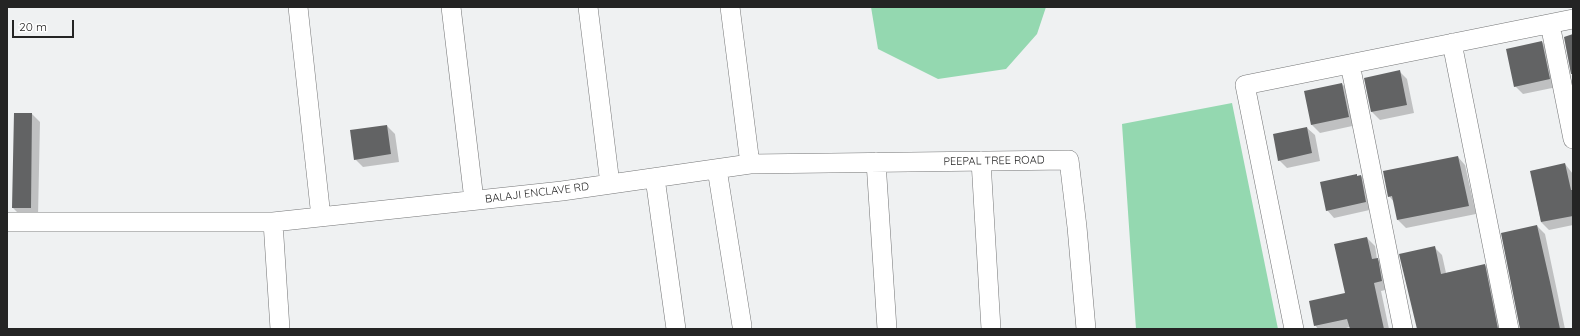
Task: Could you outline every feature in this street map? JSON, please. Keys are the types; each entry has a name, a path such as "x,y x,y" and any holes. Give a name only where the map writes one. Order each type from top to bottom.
{"street":[{"path":"298,7 321,217"},
{"path":"451,7 474,200"},
{"path":"588,7 610,184"},
{"path":"730,7 750,164"},
{"path":"1294,329 1245,84 1573,19"},
{"path":"1550,24 1573,139"},
{"path":"1452,43 1508,329"},
{"path":"1350,64 1403,329"},
{"name":"PEEPAL TREE ROAD","path":"750,164 1069,160 1077,227 1086,329"},
{"path":"981,161 991,329"},
{"path":"876,162 887,329"},
{"name":"BALAJI ENCLAVE RD","path":"7,222 273,222 610,184 750,164"},
{"path":"717,168 742,326"},
{"path":"655,178 676,329"},
{"path":"273,222 280,329"}],"green space":[{"path":"871,7 1046,7 1037,34 1006,69 938,79 878,49"},
{"path":"1232,103 1278,329 1136,329 1122,124"}],"building":[{"path":"1573,34 1573,74 1571,74 1564,37"},
{"path":"1542,41 1550,79 1514,87 1506,49"},
{"path":"1400,70 1407,105 1371,112 1364,78"},
{"path":"1342,83 1349,117 1311,125 1304,91"},
{"path":"14,113 32,113 31,208 12,208"},
{"path":"387,125 391,154 354,160 350,130"},
{"path":"1307,127 1312,153 1278,161 1273,134"},
{"path":"1458,156 1469,206 1397,220 1392,196 1388,197 1383,171"},
{"path":"1565,163 1571,190 1573,190 1573,216 1541,222 1530,171"},
{"path":"1357,174 1357,176 1361,175 1366,202 1326,211 1320,182"},
{"path":"1537,225 1560,329 1520,329 1501,233"},
{"path":"1367,237 1372,259 1378,258 1382,281 1374,283 1384,329 1350,329 1347,319 1314,326 1309,301 1345,293 1334,244"},
{"path":"1435,246 1441,274 1485,264 1498,329 1417,329 1399,254"}]}
